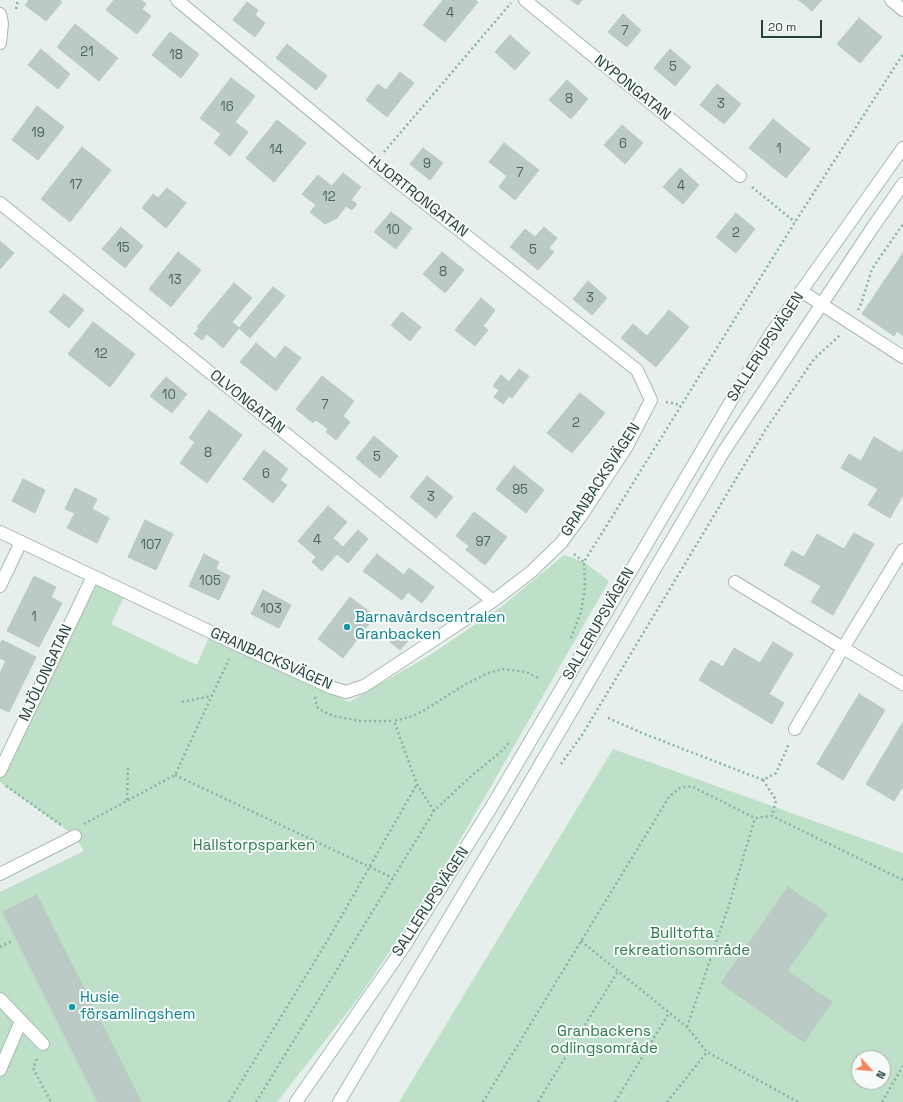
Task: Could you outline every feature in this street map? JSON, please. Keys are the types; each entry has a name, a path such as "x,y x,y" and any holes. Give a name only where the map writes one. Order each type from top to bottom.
{"street":[{"name":"HJORTRONGATAN","path":"177,0 374,163 637,370 651,400"},
{"name":"NYPONGATAN","path":"525,0 740,176"},
{"path":"891,0 903,10"},
{"path":"0,14 2,23 0,43"},
{"name":"SALLERUPSVÄGEN","path":"296,1102 403,948 488,813 770,335 903,148"},
{"name":"SALLERUPSVÄGEN","path":"339,1102 510,816 724,451 821,304 903,184"},
{"name":"OLVONGATAN","path":"0,203 493,601"},
{"path":"801,291 903,357"},
{"name":"GRANBACKSVÄGEN","path":"0,532 236,644 330,687 346,692 364,686 493,601 531,572 561,543 581,516 626,448 651,400"},
{"path":"0,586 21,542"},
{"path":"795,729 903,550"},
{"name":"MJÖLONGATAN","path":"0,771 93,576"},
{"path":"735,582 903,684"},
{"path":"0,874 75,836"},
{"path":"0,999 43,1044"},
{"path":"0,1070 21,1021"}],"path":[{"path":"374,163 514,0"},
{"path":"568,644 581,612 585,586 584,562 794,222 903,54"},
{"path":"740,176 794,222"},
{"path":"559,767 582,735 766,429 814,359 838,338 861,304 872,270 903,224"},
{"path":"0,782 75,836 84,824 175,775 236,644"},
{"path":"319,682 315,696 316,703 318,708 324,712 345,719 360,721 394,721 410,717 424,710 466,684 488,673 504,669 526,672 540,679"},
{"path":"182,702 211,696"},
{"path":"608,718 642,733 763,780 776,800 772,816"},
{"path":"394,721 417,784 434,811"},
{"path":"763,780 776,773 795,729"},
{"path":"256,1102 434,811 504,748 513,736"},
{"path":"127,800 128,767"},
{"path":"175,775 393,878"},
{"path":"229,1102 329,938 417,784"},
{"path":"483,1102 669,797 680,788 692,786 755,818 772,816 903,880"},
{"path":"687,1027 730,905 755,818"},
{"path":"0,947 12,941"},
{"path":"581,941 687,1027 707,1052 798,1102"},
{"path":"538,1102 618,971"},
{"path":"615,1102 669,1013"},
{"path":"43,1044 33,1068 51,1102"},
{"path":"667,1102 707,1052"},
{"path":"882,1102 903,1066"}],"green space":[{"name":"Hallstorpsparken","path":"564,555 584,562 609,581 430,892 357,1000 277,1102 0,1102 0,892 84,851 75,836 0,782 0,771 93,576 124,597 111,624 197,665 209,637 349,702 430,655 501,607"},
{"name":"Bulltofta rekreationsområde","path":"613,749 903,853 903,1102 399,1102"}],"building":[{"path":"29,0 60,0 62,2 46,21 25,5"},
{"path":"114,0 141,0 146,4 142,9 151,16 137,34 106,10"},
{"path":"443,0 475,0 478,2 445,42 423,25"},
{"path":"571,0 582,0 578,5"},
{"path":"799,0 822,0 812,11"},
{"path":"247,2 258,10 255,15 265,23 255,37 233,20"},
{"path":"623,14 641,30 627,47 608,32"},
{"path":"859,18 882,37 860,63 837,44"},
{"path":"75,24 118,58 99,81 57,47"},
{"path":"170,32 199,54 181,78 152,55"},
{"path":"510,35 530,53 515,70 495,52"},
{"path":"287,44 327,76 316,90 276,58"},
{"path":"41,49 70,74 58,89 28,65"},
{"path":"670,49 691,67 675,86 654,68"},
{"path":"400,72 414,83 387,117 366,100 378,84 386,90"},
{"path":"231,78 255,96 235,122 248,132 230,156 214,143 221,134 200,118"},
{"path":"567,80 588,99 571,119 549,100"},
{"path":"717,84 741,104 724,124 700,105"},
{"path":"37,106 64,127 38,160 12,140"},
{"path":"773,119 810,149 786,178 749,148"},
{"path":"277,120 306,143 274,182 246,158"},
{"path":"622,125 643,143 625,164 604,145"},
{"path":"504,143 539,170 515,200 499,187 507,176 489,162"},
{"path":"82,147 111,170 70,222 41,199"},
{"path":"423,148 443,163 430,180 410,164"},
{"path":"680,168 699,185 683,204 663,187"},
{"path":"343,173 361,187 351,200 357,204 352,210 346,206 337,218 325,224 310,212 316,205 302,194 318,175 332,186"},
{"path":"167,188 186,203 166,228 142,208 153,194 158,198"},
{"path":"391,212 412,228 396,249 374,232"},
{"path":"736,213 755,229 736,253 716,237"},
{"path":"121,227 143,246 125,268 102,249"},
{"path":"544,227 557,238 549,248 554,252 538,270 510,247 525,229 535,237"},
{"path":"0,241 14,253 0,269"},
{"path":"178,252 201,270 171,307 149,289"},
{"path":"442,252 464,270 445,293 423,274"},
{"path":"903,253 903,336 897,331 894,336 862,314"},
{"path":"588,281 607,298 592,315 573,299"},
{"path":"234,283 252,298 232,322 239,328 223,348 207,334 202,340 194,334 199,328 197,327"},
{"path":"273,287 285,296 250,338 239,328"},
{"path":"64,294 84,310 69,328 49,312"},
{"path":"481,298 495,310 483,326 488,330 475,346 455,330"},
{"path":"669,310 689,327 656,367 621,338 633,324 647,336"},
{"path":"402,312 421,327 410,341 391,325"},
{"path":"93,322 135,354 110,387 68,354"},
{"path":"256,343 275,359 285,346 301,358 276,391 240,362"},
{"path":"519,369 529,376 512,398 509,396 503,404 494,397 499,390 493,386 501,375 509,382"},
{"path":"322,376 354,401 343,416 350,422 336,440 326,432 328,429 316,420 313,423 296,409"},
{"path":"166,377 187,394 172,413 150,396"},
{"path":"580,393 605,413 572,453 547,433"},
{"path":"209,410 242,435 207,483 180,463 195,442 189,438"},
{"path":"374,436 398,456 380,478 356,458"},
{"path":"874,437 901,453 903,449 903,495 890,518 868,505 878,489 841,468 849,454 861,461"},
{"path":"264,450 288,469 280,480 287,485 273,503 243,479"},
{"path":"514,466 544,490 526,513 496,489"},
{"path":"427,476 453,497 436,518 410,497"},
{"path":"23,479 45,490 35,513 12,501"},
{"path":"75,488 97,499 92,509 109,518 97,543 67,528 75,513 65,509"},
{"path":"328,506 347,522 333,538 343,547 322,571 312,562 316,557 298,541"},
{"path":"474,512 507,537 485,565 466,550 469,546 456,536"},
{"path":"145,520 173,534 156,570 128,557"},
{"path":"358,530 368,539 348,563 337,554"},
{"path":"854,533 874,544 833,615 811,602 821,586 784,565 792,551 804,557 817,534 844,549"},
{"path":"204,554 219,562 216,569 230,576 219,600 189,586"},
{"path":"377,554 404,575 409,568 434,587 422,603 408,592 402,600 363,571"},
{"path":"34,576 56,587 51,597 62,603 39,647 7,631"},
{"path":"263,590 291,605 279,628 251,614"},
{"name":"Barnavårdscentralen Granbacken","path":"350,597 375,616 343,658 318,639"},
{"path":"398,632 408,641 400,650 390,642"},
{"path":"2,640 36,657 9,712 0,708 0,673 6,661 0,658 0,644"},
{"path":"773,642 793,654 769,694 784,703 772,724 699,680 711,660 723,667 734,648 760,663"},
{"path":"859,694 885,710 843,780 817,764"},
{"path":"903,722 903,786 894,801 866,784"},
{"path":"788,887 827,914 787,971 832,1002 804,1042 721,983"},
{"name":"Husie församlingshem","path":"37,895 141,1102 98,1102 3,912"}],"place":[{"name":"Barnavårdscentralen Granbacken","path":"347,627"},
{"name":"Husie församlingshem","path":"72,1007"}],"park label":[{"name":"Granbackens odlingsområde","path":"604,1040"}]}
